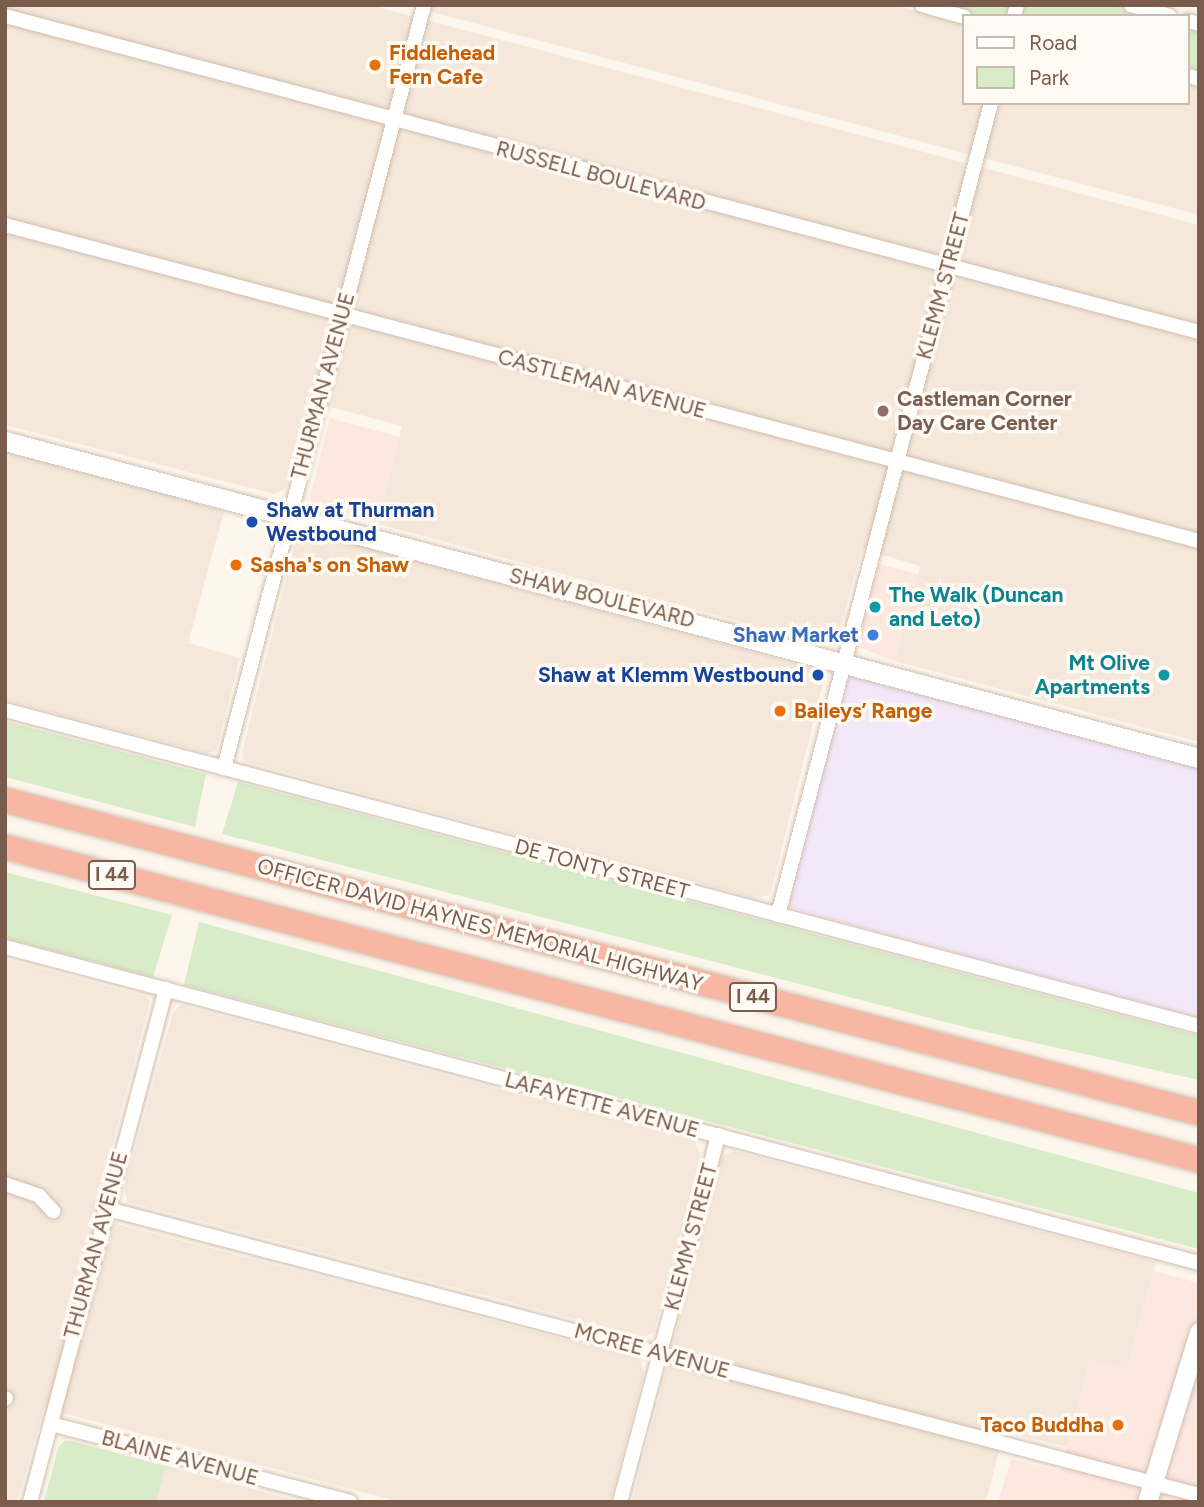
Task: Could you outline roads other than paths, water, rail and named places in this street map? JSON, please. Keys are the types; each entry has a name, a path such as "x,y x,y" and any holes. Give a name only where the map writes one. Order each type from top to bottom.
{"highway":[{"name":"OFFICER DAVID HAYNES MEMORIAL HIGHWAY","path":"5,800 1198,1113"},
{"name":"OFFICER DAVID HAYNES MEMORIAL HIGHWAY","path":"5,847 1192,1158"}],"street":[{"name":"THURMAN AVENUE","path":"224,768 424,5"},
{"path":"922,5 962,16"},
{"path":"1131,5 1162,14"},
{"name":"RUSSELL BOULEVARD","path":"5,16 393,121 1199,332"},
{"name":"KLEMM STREET","path":"778,915 842,660 990,105"},
{"name":"CASTLEMAN AVENUE","path":"5,225 1199,541"},
{"name":"SHAW BOULEVARD","path":"5,441 842,660 1199,758"},
{"name":"DE TONTY STREET","path":"5,710 1199,1026"},
{"name":"LAFAYETTE AVENUE","path":"5,947 1199,1263"},
{"name":"THURMAN AVENUE","path":"30,1502 104,1208 166,989"},
{"name":"KLEMM STREET","path":"620,1502 718,1135"},
{"path":"5,1184 39,1196 53,1211"},
{"name":"MCREE AVENUE","path":"104,1208 1199,1495"},
{"path":"1147,1502 1199,1332"},
{"name":"BLAINE AVENUE","path":"51,1424 350,1502"}],"place":[{"name":"Fiddlehead Fern Cafe","path":"375,65"},
{"name":"Castleman Corner Day Care Center","path":"883,411"},
{"name":"Shaw at Thurman Westbound","path":"252,522"},
{"name":"Sasha's on Shaw","path":"236,565"},
{"name":"The Walk (Duncan and Leto)","path":"875,607"},
{"name":"Shaw Market","path":"873,635"},
{"name":"Shaw at Klemm Westbound","path":"818,675"},
{"name":"Mt Olive Apartments","path":"1164,675"},
{"name":"Baileys’ Range","path":"780,711"},
{"name":"Taco Buddha","path":"1118,1425"}]}
